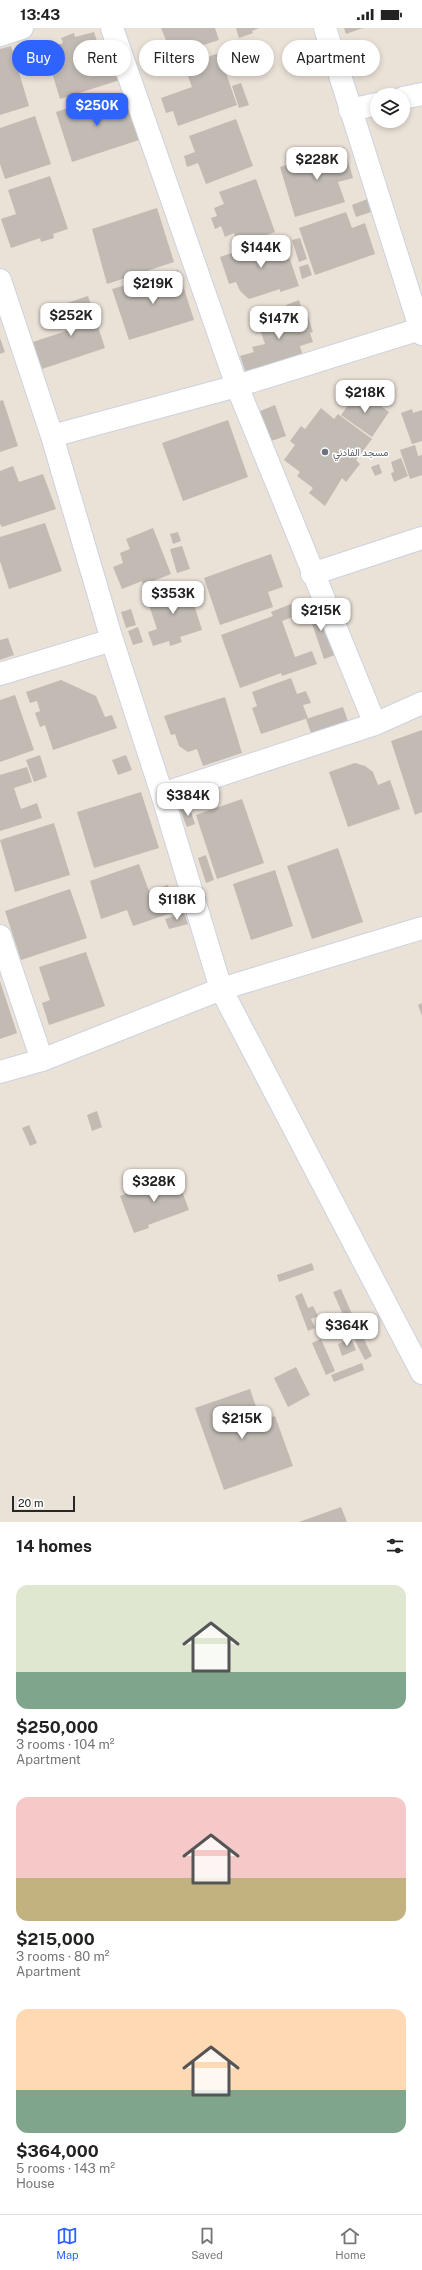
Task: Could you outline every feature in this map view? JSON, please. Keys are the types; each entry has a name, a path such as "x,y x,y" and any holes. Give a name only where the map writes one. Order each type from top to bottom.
{"street":[{"path":"0,36 22,28"},
{"path":"112,28 237,386 312,574 375,724"},
{"path":"52,436 237,386 421,332 325,28"},
{"path":"410,97 422,94"},
{"path":"350,110 370,106"},
{"path":"0,280 52,436 112,640 162,794 220,989 422,1373"},
{"path":"312,574 422,538"},
{"path":"0,674 112,640"},
{"path":"162,794 375,724 422,703"},
{"path":"0,1072 42,1060 220,989 422,928"},
{"path":"0,936 42,1060"}],"building":[{"path":"161,28 215,28 219,40 209,43 209,40 166,40"},
{"path":"236,28 259,28 252,31 253,33 239,38"},
{"path":"344,28 363,28 346,34"},
{"path":"94,32 96,40 73,40 73,76 119,76 120,80 60,99 53,76 65,76 65,40 62,40 61,38 74,33 75,37"},
{"path":"11,46 12,76 20,76 29,106 0,115 0,49"},
{"path":"217,54 217,76 227,76 237,105 178,126 173,111 166,113 161,98 192,87 188,76 209,76 209,56"},
{"path":"241,83 249,105 239,108 232,86"},
{"path":"111,94 115,106 127,102 139,140 72,162 56,112"},
{"path":"35,116 51,164 5,179 0,164 0,128"},
{"path":"236,119 253,166 206,184 198,163 187,167 184,156 195,152 189,136"},
{"path":"344,147 353,178 338,182 345,202 295,217 280,167"},
{"path":"50,176 68,229 53,234 54,238 41,242 40,238 11,248 1,219 16,214 8,190"},
{"path":"256,179 275,232 238,245 234,233 225,237 221,226 215,229 211,218 217,216 214,208 224,204 219,192"},
{"path":"370,198 374,211 356,217 352,205"},
{"path":"157,208 174,262 107,284 92,229"},
{"path":"346,212 352,228 365,223 375,254 315,275 299,228"},
{"path":"282,236 299,286 280,292 280,289 249,299 240,291 236,282 229,284 220,257"},
{"path":"300,238 307,259 299,262 292,240"},
{"path":"308,264 312,275 302,279 299,267"},
{"path":"178,270 194,320 129,340 112,289"},
{"path":"88,296 105,348 39,370 30,343 69,330 61,305"},
{"path":"299,300 304,315 307,314 313,332 310,333 313,342 300,346 304,360 248,379 240,356 254,352 252,347 265,344 255,315 275,308 277,312 287,309 286,305"},
{"path":"0,338 5,352 0,354"},
{"path":"359,390 389,412 372,437 341,415"},
{"path":"3,400 18,446 0,452 0,401"},
{"path":"275,405 286,436 271,441 260,411"},
{"name":"مسجد الفادني","path":"321,408 334,419 338,414 372,439 356,460 360,464 346,482 342,478 325,506 309,493 313,488 297,476 300,472 284,460 295,445 290,441 301,426 305,429"},
{"path":"412,409 413,413 422,410 422,441 412,444 401,413"},
{"path":"228,420 248,477 183,501 162,443"},
{"path":"415,445 418,456 422,455 422,475 410,479 400,450"},
{"path":"401,458 408,476 394,482 391,473 394,472 391,462"},
{"path":"379,464 382,473 375,476 371,467"},
{"path":"13,466 19,482 43,474 56,509 2,527 0,524 0,471"},
{"path":"45,523 62,571 9,589 0,561 0,537"},
{"path":"153,528 171,574 143,585 142,581 122,589 113,567 123,563 120,553 130,549 126,539"},
{"path":"178,532 181,541 173,544 170,534"},
{"path":"182,546 190,569 177,573 170,549"},
{"path":"271,554 283,587 268,592 273,607 220,625 204,578"},
{"path":"183,584 185,590 189,589 202,630 180,637 182,642 170,646 169,641 153,646 148,632 157,629 146,596"},
{"path":"291,604 295,616 282,621 295,657 312,651 317,664 282,676 281,673 240,688 221,635 273,616 271,612"},
{"path":"318,605 335,655 324,659 307,609"},
{"path":"131,609 136,625 126,628 121,612"},
{"path":"138,627 143,642 133,645 128,631"},
{"path":"8,638 14,655 0,660 0,640"},
{"path":"291,678 297,694 306,691 311,703 303,705 308,718 261,734 252,708 257,706 252,692"},
{"path":"61,680 96,696 105,717 112,715 117,728 53,750 45,725 40,727 35,713 40,711 37,701 30,703 26,692"},
{"path":"15,695 34,750 0,762 0,700"},
{"path":"225,697 242,753 203,766 197,749 188,752 179,746 175,734 171,735 164,716"},
{"path":"343,707 349,724 312,736 306,719"},
{"path":"422,730 422,812 415,815 391,741"},
{"path":"40,755 47,777 34,782 26,760"},
{"path":"126,755 132,770 118,775 112,760"},
{"path":"355,763 365,766 373,772 378,785 390,780 400,809 348,827 329,772"},
{"path":"27,767 32,782 14,788 21,809 37,803 42,818 0,831 0,775"},
{"path":"141,792 159,848 94,868 77,812"},
{"path":"242,799 264,863 217,879 196,815"},
{"path":"189,806 195,824 187,827 180,810"},
{"path":"54,823 70,875 15,892 0,840"},
{"path":"338,848 363,922 312,939 287,866"},
{"path":"206,855 214,880 206,883 198,858"},
{"path":"139,864 149,891 168,885 177,911 133,926 127,910 101,919 90,881"},
{"path":"275,870 293,926 251,940 233,884"},
{"path":"70,889 87,938 21,960 5,911"},
{"path":"184,913 188,924 169,929 165,919"},
{"path":"86,952 105,1006 49,1025 42,1003 50,1000 39,967"},
{"path":"0,981 17,1033 0,1039"},
{"path":"422,1003 422,1016 418,1005"},
{"path":"97,1111 102,1127 92,1131 87,1115"},
{"path":"29,1125 37,1143 30,1146 22,1128"},
{"path":"176,1175 189,1210 148,1225 149,1228 134,1233 120,1196"},
{"path":"312,1263 314,1270 279,1282 277,1275"},
{"path":"341,1289 355,1321 347,1324 333,1292"},
{"path":"302,1293 308,1308 313,1306 318,1316 311,1319 315,1328 308,1331 295,1296"},
{"path":"357,1325 372,1356 365,1360 349,1329"},
{"path":"351,1338 356,1350 342,1356 338,1344"},
{"path":"321,1339 335,1371 326,1375 312,1343"},
{"path":"362,1363 364,1370 334,1382 331,1375"},
{"path":"296,1367 310,1395 288,1407 274,1378"},
{"path":"250,1389 261,1421 275,1416 293,1466 224,1490 195,1408"},
{"path":"341,1507 347,1522 299,1522"}],"place":[{"name":"مسجد الفادني","path":"325,452"}]}
